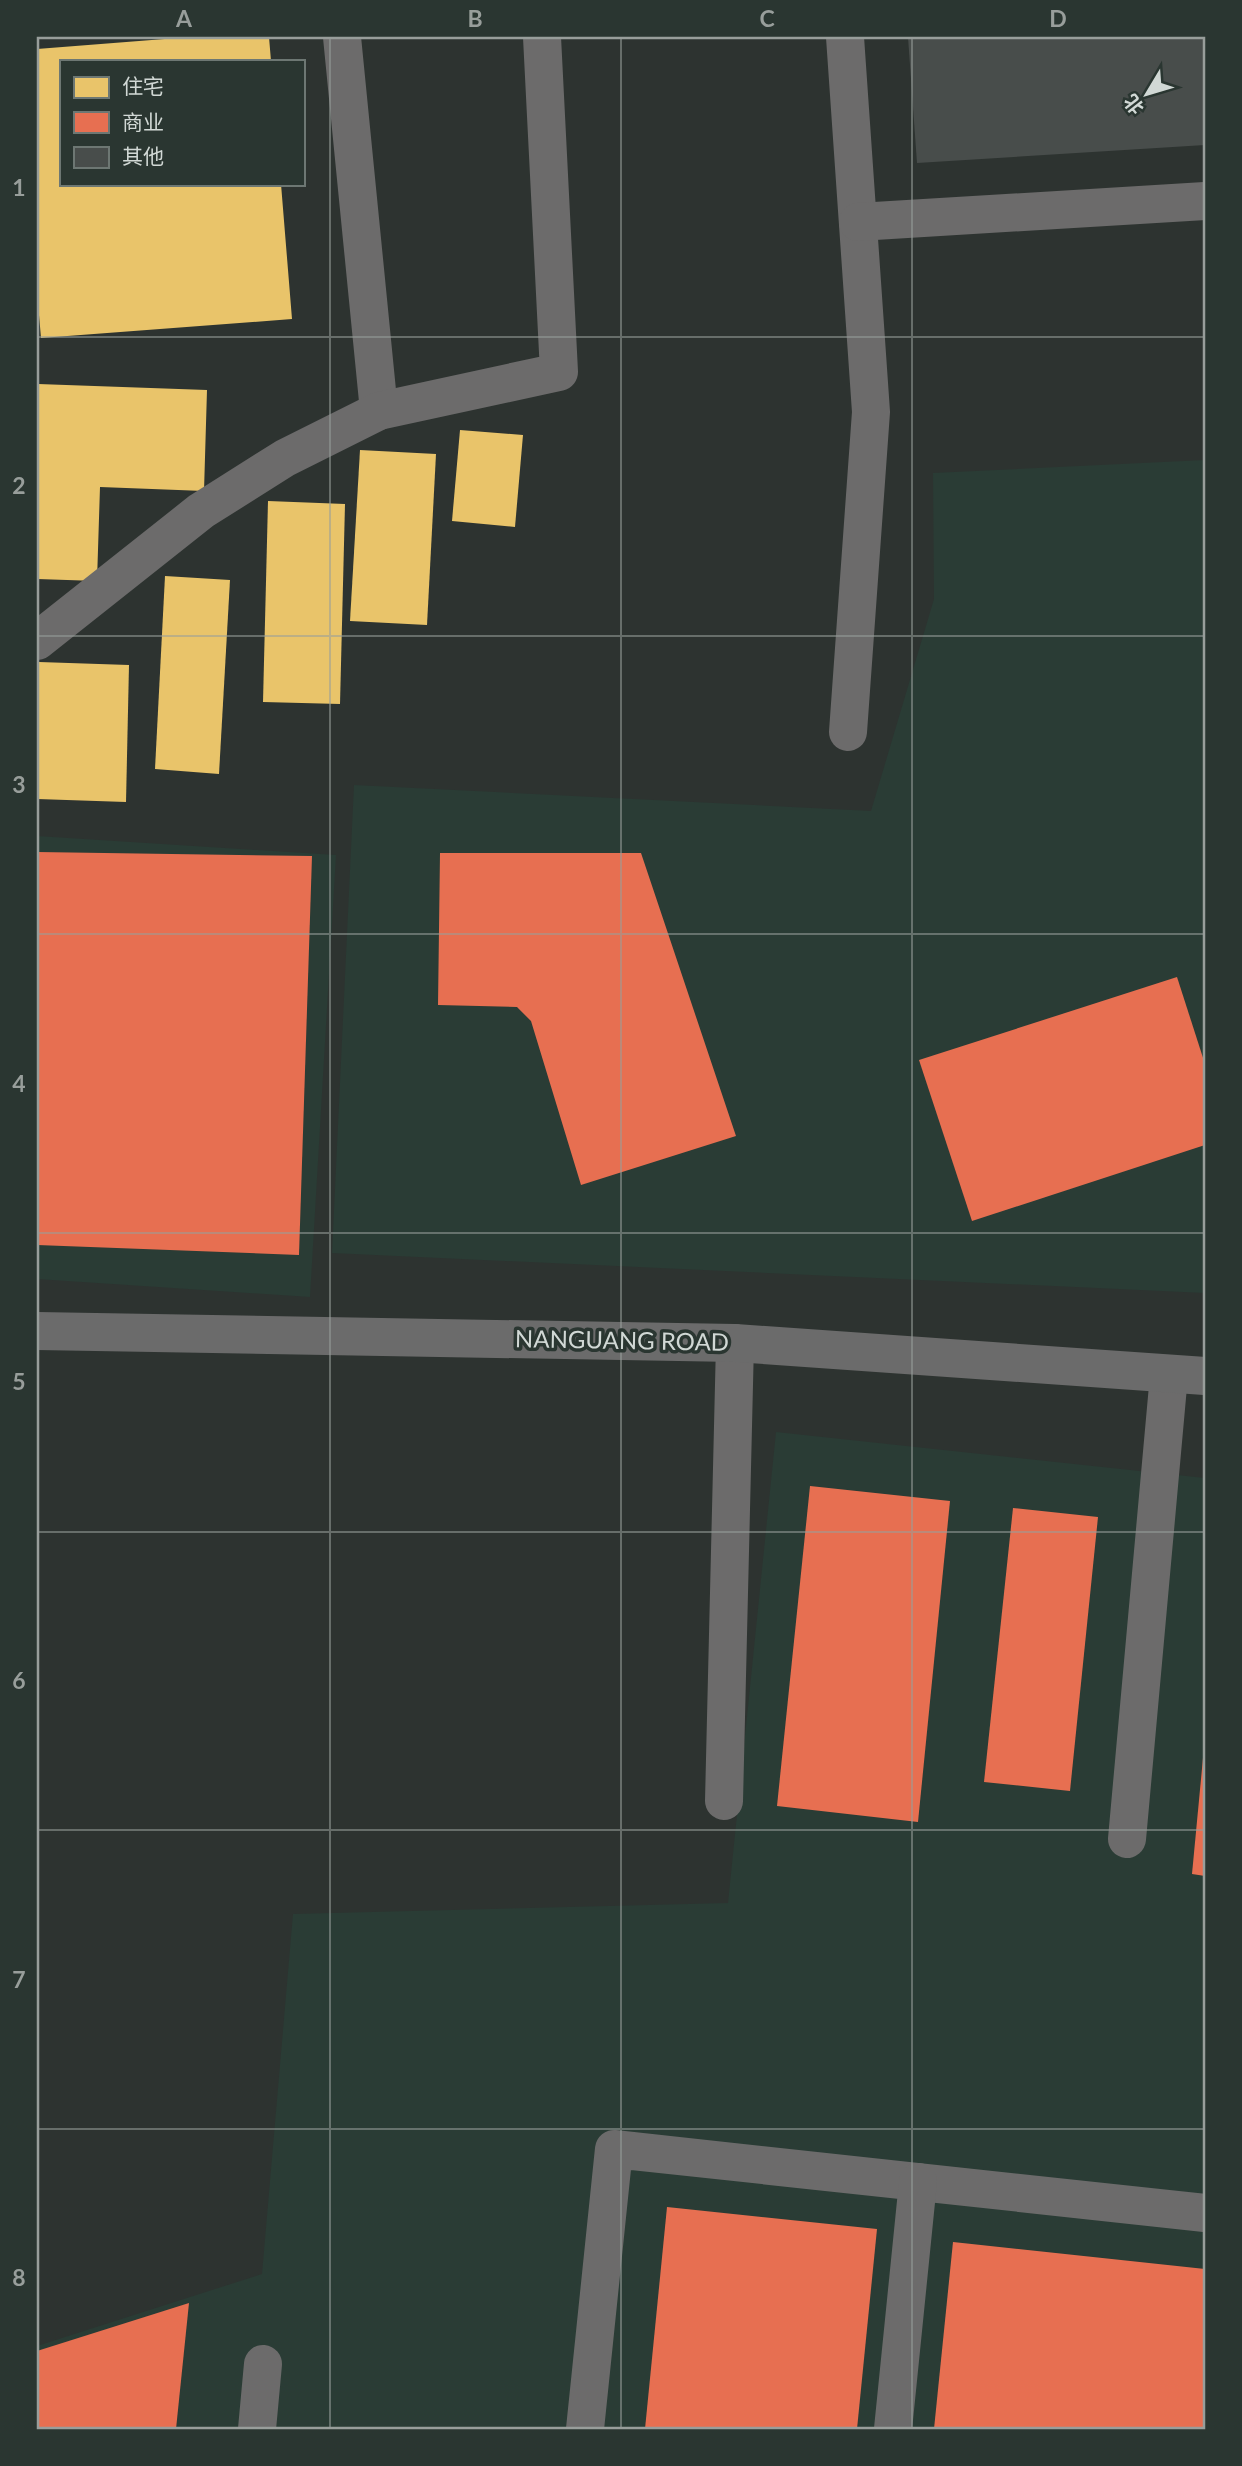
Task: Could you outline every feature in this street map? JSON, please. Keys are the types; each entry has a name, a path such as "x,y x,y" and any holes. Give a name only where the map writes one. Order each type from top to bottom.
{"main road":[{"name":"NANGUANG ROAD","path":"37,1331 735,1343 1187,1376"}],"street":[{"path":"342,37 379,411"},
{"path":"37,641 201,511 285,458 379,411 559,372 542,37"},
{"path":"845,37 872,412 848,732"},
{"path":"858,222 1205,201"},
{"path":"724,1801 735,1343"},
{"path":"1127,1839 1187,1376"},
{"path":"585,2429 614,2149 1205,2213"},
{"path":"893,2429 918,2182"},
{"path":"257,2429 264,2364"}],"shaded area":[{"path":"1205,460 1205,1293 332,1253 354,785 871,811 934,599 933,473"},
{"path":"37,836 336,855 310,1297 37,1279"},
{"path":"776,1432 1205,1478 1205,2429 37,2429 37,2346 262,2274 293,1914 728,1903"}],"building: 住宅":[{"path":"190,37 269,37 271,60 60,60 60,186 281,186 292,319 41,338 37,292 37,49"},
{"path":"38,384 207,390 204,491 100,487 97,581 37,579"},
{"path":"460,430 523,435 515,527 452,521"},
{"path":"360,450 436,454 427,625 350,621"},
{"path":"268,501 345,504 340,704 263,702"},
{"path":"165,576 230,580 219,774 155,769"},
{"path":"39,662 129,665 126,802 37,799"}],"building: 商业":[{"path":"37,852 312,856 299,1255 37,1245"},
{"path":"440,853 641,853 736,1136 581,1185 531,1021 517,1007 438,1005"},
{"path":"1177,977 1205,1064 1205,1145 972,1221 919,1060"},
{"path":"810,1486 950,1501 918,1822 777,1806"},
{"path":"1013,1508 1098,1517 1070,1791 984,1782"},
{"path":"1205,1758 1205,1876 1192,1874"},
{"path":"667,2207 877,2229 857,2429 645,2429"},
{"path":"953,2242 1205,2269 1205,2429 934,2429"},
{"path":"189,2303 176,2429 37,2429 37,2351"}],"building: 其他":[{"path":"908,37 1205,37 1205,145 917,163"}]}
